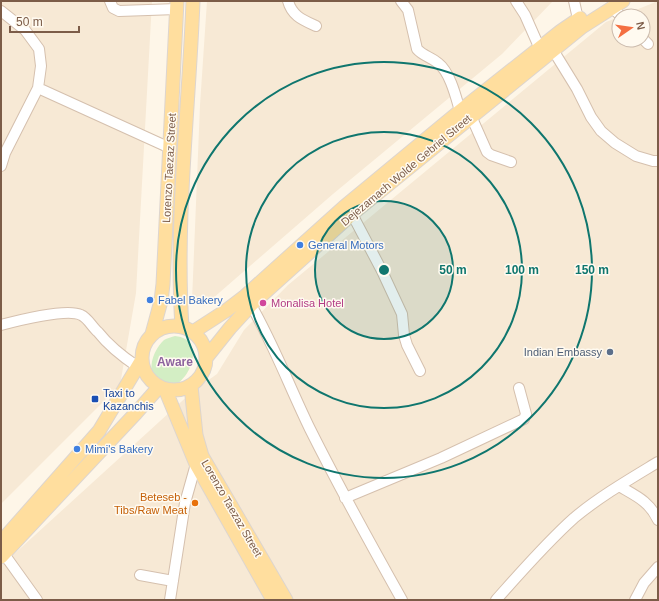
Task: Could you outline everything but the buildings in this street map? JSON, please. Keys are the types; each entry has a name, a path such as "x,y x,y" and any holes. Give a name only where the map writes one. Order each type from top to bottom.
{"main road":[{"name":"Lorenzo Taezaz Street","path":"187,329 180,286 184,151 193,1"},
{"name":"Lorenzo Taezaz Street","path":"152,334 164,284 177,5"},
{"name":"Dejezamach Wolde Gebriel Street","path":"187,329 227,310 244,297 344,207 466,114 546,49 578,19 616,6"},
{"name":"Dejezamach Wolde Gebriel Street","path":"546,49 616,6"},
{"name":"Dejezamach Wolde Gebriel Street","path":"206,358 230,328 251,306 352,214 466,114"},
{"path":"2,551 99,430 140,364 142,351 152,334 166,327 187,329 202,344 206,358 204,369 199,379 191,386 178,390 162,388 150,381 140,364"},
{"name":"Lorenzo Taezaz Street","path":"191,386 196,435 202,456 286,600"},
{"path":"162,388 196,464 273,600"},
{"path":"2,551 162,388"}],"street":[{"path":"110,1 113,8 119,11 177,5"},
{"path":"288,1 290,8 297,17 316,26"},
{"path":"401,1 408,10 417,49 440,64 487,152 491,155 511,162"},
{"path":"516,1 546,49 577,89 591,117 601,131 615,143 636,156 658,161"},
{"path":"574,1 578,19"},
{"path":"1,11 25,30 39,50 41,66 38,88 3,153 1,166"},
{"path":"38,88 170,148"},
{"path":"352,214 382,271 402,314 404,335 407,345 420,371"},
{"path":"251,306 265,330 309,427 345,498 402,600"},
{"path":"1,325 23,318 37,316 70,313 80,314 88,320 112,347 140,364"},
{"path":"345,498 441,458 524,420 526,414 519,388"},
{"path":"496,600 528,564 574,518 619,486 658,462"},
{"path":"170,600 185,503 196,464"},
{"path":"619,486 640,498 653,508 658,520"},
{"path":"2,551 37,600"},
{"path":"635,600 644,583 658,567"},
{"path":"140,575 173,581"}],"shaded area":[{"path":"1,1 152,1 136,293 120,385 1,504"},
{"path":"207,1 553,1 502,54 333,194 204,306 192,301 200,105"},
{"path":"658,1 658,600 1,600 1,566 193,391 217,374 244,330 288,285 606,22 611,20 611,48 651,48 651,8 641,8"}],"green space":[{"path":"175,336 186,339 192,347 193,356 191,366 186,376 179,383 170,386 162,385 156,381 153,376 153,357 156,350 164,340"}],"place":[{"name":"General Motors","path":"300,245"},
{"name":"Fabel Bakery","path":"150,300"},
{"name":"Monalisa Hotel","path":"263,303"},
{"name":"Indian Embassy","path":"610,352"},
{"name":"Taxi to Kazanchis","path":"95,399"},
{"name":"Mimi's Bakery","path":"77,449"},
{"name":"Beteseb - Tibs/Raw Meat","path":"195,503"}],"district":[{"name":"Aware","path":"175,362"}]}
